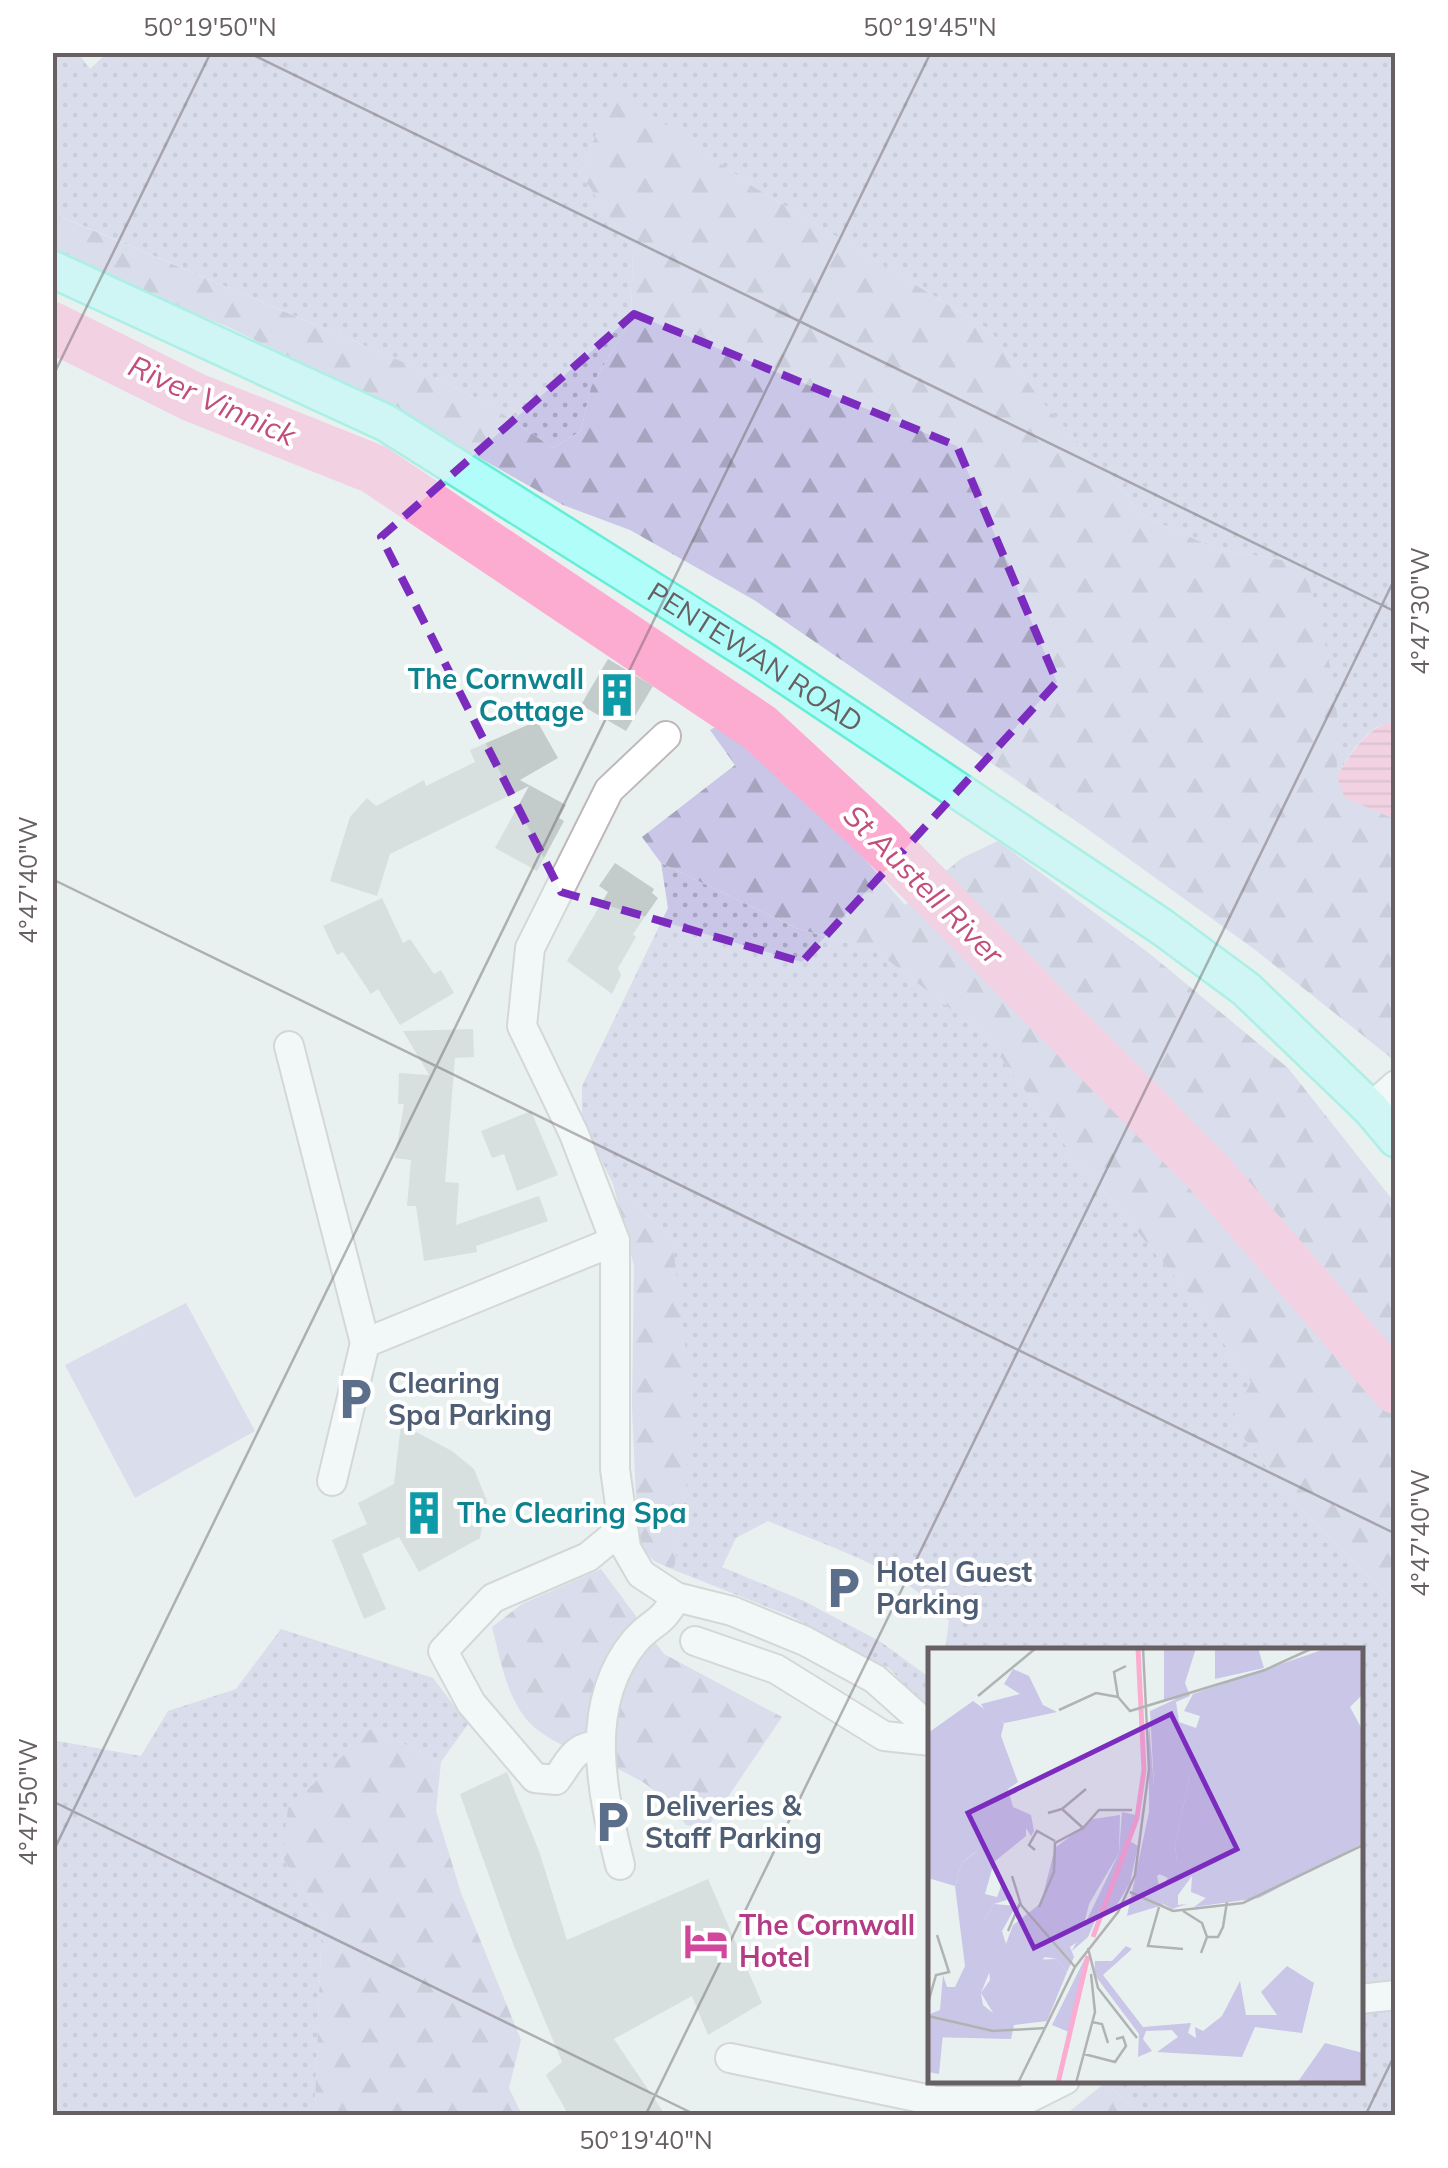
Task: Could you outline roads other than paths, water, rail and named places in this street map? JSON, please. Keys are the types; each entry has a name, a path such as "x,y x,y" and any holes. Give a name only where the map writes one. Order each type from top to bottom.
{"main road":[{"name":"PENTEWAN ROAD","path":"52,269 386,423 528,508 1162,927 1383,1097 1396,1139"}],"lane":[{"path":"666,736 608,790 530,948 522,1026 574,1134 615,1240 616,1469 626,1548 641,1574 676,1597 732,1611 805,1640 875,1679 928,1727"},
{"path":"289,1046 365,1342 332,1481"},
{"path":"365,1342 615,1240"},
{"path":"601,1745 585,1745 571,1754 556,1780 536,1778 471,1704 443,1652 492,1598 588,1557 623,1528"},
{"path":"620,1865 605,1804 601,1712 618,1668 636,1640 664,1621 676,1597"},
{"path":"695,1641 776,1668 884,1736 928,1742"},
{"path":"1363,1998 1396,1995"},
{"path":"730,2058 936,2101 1002,2108 1059,2083"}],"waterway":[{"name":"St Austell River","path":"52,327 193,397 374,469 760,728 881,840 1208,1172 1396,1389"}],"place":[{"name":"The Cornwall Cottage","path":"617,695"},
{"name":"Clearing Spa Parking","path":"355,1399"},
{"name":"The Clearing Spa","path":"424,1513"},
{"name":"Hotel Guest Parking","path":"843,1588"},
{"name":"Deliveries & Staff Parking","path":"612,1822"},
{"name":"The Cornwall Hotel","path":"706,1941"}],"water label":[{"name":"River Vinnick","path":"212,401"}]}
